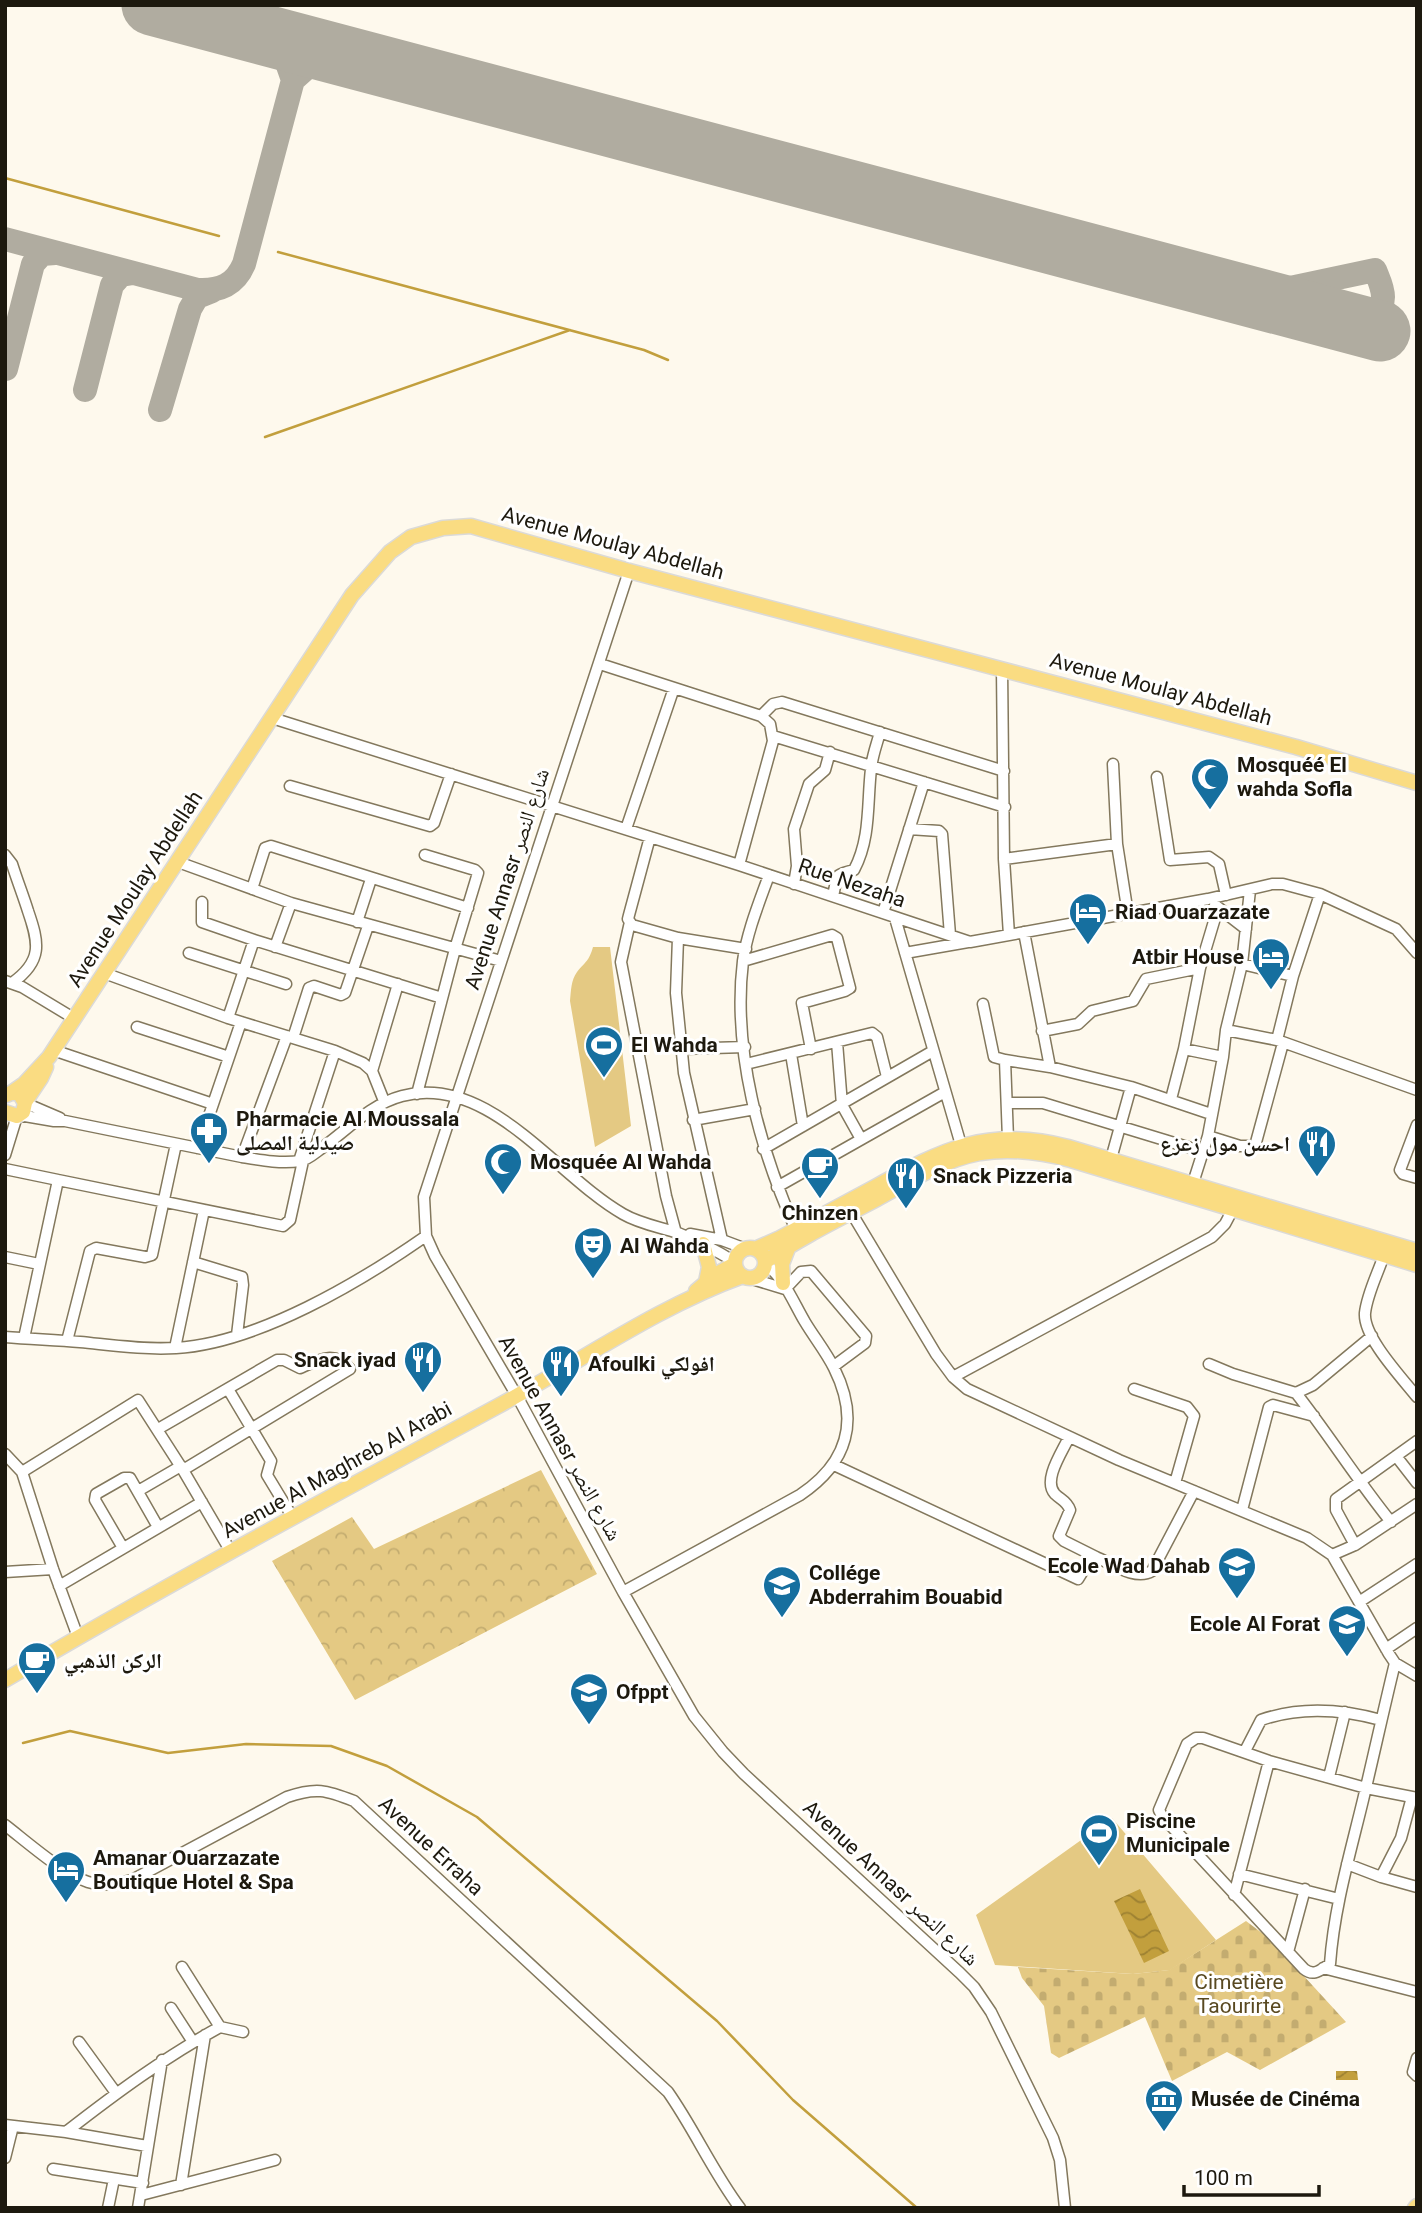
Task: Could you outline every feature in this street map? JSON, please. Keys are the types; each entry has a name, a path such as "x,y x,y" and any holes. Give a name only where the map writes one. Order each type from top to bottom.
{"main road":[{"name":"Avenue Moulay Abdellah","path":"7,1095 24,1084 51,1053 75,1019 352,595 390,552 411,537 443,527 471,526 629,571 1296,747 1417,782"},
{"name":"Avenue Moulay Abdellah","path":"14,1111 41,1079 51,1053"},
{"name":"Avenue Moulay Abdellah","path":"7,1095 19,1093 14,1111"},
{"path":"1417,1251 1194,1189 1054,1156 1020,1151 967,1156 945,1164 789,1246 765,1263 761,1273 740,1270 738,1254 796,1230 914,1165 961,1145 1007,1139 1044,1141 1111,1159 1194,1189 1233,1209 1417,1265"},
{"path":"703,1244 709,1267 706,1282"},
{"path":"784,1286 782,1264 789,1246"},
{"path":"751,1249 762,1254 765,1263"},
{"name":"Avenue Al Maghreb Al Arabi","path":"690,1297 706,1282 740,1270"},
{"name":"Avenue Al Maghreb Al Arabi","path":"5,1680 740,1270"}],"street":[{"name":"Avenue Annasr شارع النصر","path":"629,571 424,1197 426,1236 444,1275 517,1396 685,1703 723,1752 974,1987 991,2012 1053,2138 1060,2160 1065,2208"},
{"path":"600,664 761,716 770,724 773,736 740,865"},
{"path":"1002,668 1004,859 1009,935"},
{"path":"626,829 674,688"},
{"path":"761,716 772,704 782,702 1004,771"},
{"name":"Rue Nezaha","path":"272,718 740,865 970,942 1283,884 1320,894 1396,929 1417,953"},
{"path":"833,895 839,874 842,871 854,870 860,859 866,836 871,765 880,732"},
{"path":"773,736 1005,807"},
{"path":"794,884 797,866 794,830 808,784 825,771 830,752"},
{"path":"1113,764 1118,844 1128,914"},
{"path":"290,786 430,826 434,822 451,774"},
{"path":"1157,777 1170,860 1209,857 1219,864 1226,895"},
{"path":"883,913 924,782"},
{"path":"909,829 939,831 942,834 950,935"},
{"path":"650,837 629,915 621,962 666,1196 676,1233"},
{"path":"1004,859 1118,844"},
{"path":"252,889 265,848 268,846 468,908"},
{"path":"5,855 12,864 36,935 37,951 26,973 9,982"},
{"path":"417,1094 455,949 478,877 477,871 425,855"},
{"path":"178,862 291,903 501,961"},
{"path":"768,875 744,955 741,999 744,1046 763,1149 776,1187 796,1230"},
{"path":"242,1157 309,988 314,986 344,995 353,970 371,879"},
{"path":"1194,1189 1208,1136 1226,1030 1242,964 1250,890"},
{"path":"1208,1136 1240,1146 1255,1146 1293,976 1320,894"},
{"path":"1208,899 1246,929"},
{"path":"202,902 202,922 442,998"},
{"path":"275,947 291,903"},
{"path":"1171,1099 1200,968 1218,908"},
{"path":"895,918 961,1145"},
{"path":"629,922 632,926 744,955 832,935 837,937 850,988 802,1003 811,1049"},
{"path":"1024,932 1050,1067"},
{"path":"678,938 676,993 680,1049 693,1120 722,1240"},
{"path":"229,1018 254,940"},
{"path":"905,953 970,942"},
{"path":"189,953 286,984"},
{"path":"1242,964 1293,976"},
{"path":"1042,1031 1078,1024 1092,1011 1133,1001 1146,979 1200,968"},
{"path":"104,973 363,1063 372,1071 384,1101"},
{"path":"9,982 75,1019"},
{"path":"372,1071 398,985"},
{"path":"983,1004 994,1057 1050,1067 1131,1087 1211,1114"},
{"path":"198,1148 241,1022"},
{"path":"137,1027 229,1057"},
{"path":"1226,1030 1280,1041 1417,1090"},
{"path":"747,1064 874,1034 887,1077"},
{"path":"837,1042 842,1105 861,1139"},
{"path":"680,1049 744,1046"},
{"path":"1184,1049 1223,1057"},
{"path":"763,1149 933,1051"},
{"path":"5,1169 286,1225 290,1220 301,1161 335,1052"},
{"path":"51,1053 213,1104"},
{"path":"791,1054 803,1126"},
{"path":"1005,1060 1007,1139"},
{"path":"1111,1159 1131,1087"},
{"path":"776,1187 945,1092"},
{"path":"5,1155 14,1111 242,1157 301,1161 384,1101 417,1094 457,1096 522,1132 576,1181 625,1216 703,1244 740,1270 784,1286"},
{"path":"1007,1103 1042,1103 1204,1152"},
{"path":"693,1120 754,1109"},
{"path":"1416,1133 1400,1170 1417,1178"},
{"path":"67,1341 87,1254 96,1248 150,1257 176,1144"},
{"path":"24,1338 58,1180"},
{"path":"953,1377 1212,1237 1233,1209"},
{"path":"175,1348 204,1210"},
{"path":"851,1212 936,1354 953,1377 978,1395 1069,1437 1307,1538 1332,1555 1395,1663 1417,1676"},
{"path":"676,1233 722,1240 751,1249"},
{"path":"5,1337 134,1348 175,1348 212,1343 344,1289 382,1267 426,1236"},
{"path":"1384,1255 1366,1310 1366,1325 1417,1397"},
{"path":"5,1257 38,1264"},
{"path":"193,1262 242,1277 237,1335"},
{"path":"623,1592 800,1495 823,1478 834,1465 845,1443 848,1420 842,1387 834,1366 784,1286 765,1263"},
{"path":"784,1286 801,1272 811,1272 866,1336 865,1343 834,1366"},
{"path":"1296,1394 1313,1385 1372,1336"},
{"path":"138,1491 252,1428 350,1369 345,1363 330,1357 300,1368 281,1359 158,1429"},
{"path":"1209,1364 1296,1394 1391,1522"},
{"path":"228,1389 271,1461 267,1475 293,1518"},
{"path":"1134,1389 1187,1407 1194,1416 1175,1483"},
{"path":"22,1472 137,1400 142,1403 231,1552"},
{"path":"1242,1510 1269,1407 1273,1405 1314,1416"},
{"path":"1069,1437 1050,1481 1053,1492 1069,1506 1059,1536 1096,1557 1138,1575 1146,1575 1152,1571 1194,1491"},
{"path":"1355,1545 1336,1510 1336,1499 1417,1441"},
{"path":"5,1454 22,1472 58,1586 79,1637"},
{"path":"1396,1457 1417,1483"},
{"path":"834,1465 1075,1578 1081,1577 1088,1560 1096,1557"},
{"path":"123,1548 95,1496 127,1477 132,1479 158,1527"},
{"path":"58,1586 202,1502"},
{"path":"1332,1555 1355,1545 1417,1504"},
{"path":"1359,1602 1417,1564"},
{"path":"5,1572 53,1569"},
{"path":"1386,1649 1417,1628"},
{"path":"1381,1877 1401,1838 1414,1797 1366,1788 1269,1761 1203,1738 1187,1744 1160,1810 1162,1816 1234,1895 1309,1973 1313,1974 1330,1964 1339,1899 1366,1788 1395,1663"},
{"path":"1245,1751 1261,1720 1279,1713 1329,1710 1381,1720"},
{"path":"1329,1777 1345,1712"},
{"path":"1234,1895 1269,1761"},
{"name":"Avenue Erraha","path":"5,1825 74,1876 89,1882 111,1885 132,1880 287,1797 303,1792 327,1790 354,1801 668,2092 740,2208"},
{"path":"1347,1864 1417,1887"},
{"path":"1239,1874 1339,1899"},
{"path":"1288,1952 1305,1889"},
{"path":"182,1967 220,2027"},
{"path":"1323,1968 1417,1992"},
{"path":"171,2008 193,2042"},
{"path":"66,2132 162,2060 205,2035 220,2027 243,2032"},
{"path":"181,2185 205,2035"},
{"path":"79,2042 116,2093"},
{"path":"1417,2058 1413,2072 1417,2077"},
{"path":"138,2208 162,2060"},
{"path":"5,2158 9,2126 66,2132 147,2146"},
{"path":"141,2195 275,2160"},
{"path":"52,2169 143,2183"},
{"path":"108,2208 114,2179"}],"green space":[{"name":"El Wahda","path":"593,947 610,947 631,1126 595,1147 570,1001 574,978 589,958"},
{"path":"541,1470 597,1574 355,1700 272,1561 352,1517 374,1549"},
{"name":"Piscine Municipale","path":"1112,1818 1216,1940 1170,1970 1133,1974 995,1965 976,1915"},
{"name":"Cimetière Taourirte","path":"1246,1921 1270,1939 1346,2022 1260,2070 1227,2052 1172,2081 1145,2017 1059,2058 1051,2053 1044,2006 1022,1978 1018,1967 1133,1974 1169,1970"}],"water":[{"path":"1140,1889 1169,1951 1144,1963 1114,1901"},
{"path":"1336,2071 1357,2071 1358,2080 1336,2080"}],"waterway":[{"path":"5,178 219,236"},
{"path":"278,252 644,350 668,360"},
{"path":"265,437 570,330"},
{"path":"23,1743 70,1731 168,1753 246,1744 331,1746 387,1766 477,1817 717,2021 793,2100 917,2208"}],"taxiway":[{"path":"5,239 198,290 220,288 231,282 244,264 293,80 286,60 265,35"},
{"path":"293,80 312,63 340,55"},
{"path":"6,369 33,264 42,254 55,253"},
{"path":"1230,291 1262,294 1375,270 1383,300 1376,316 1364,329 1354,334 1334,334 1315,326 1301,310"},
{"path":"85,390 112,285 121,275 133,273"},
{"path":"160,410 190,309 197,297 212,291"}],"runway":[{"path":"152,5 1380,331"}],"place":[{"name":"Mosquéé El wahda Sofla","path":"1210,811"},
{"name":"Riad Ouarzazate","path":"1088,946"},
{"name":"Atbir House","path":"1271,991"},
{"name":"El Wahda","path":"604,1079"},
{"name":"Pharmacie Al Moussala صيدلية المصلى","path":"209,1165"},
{"name":"احسن مول زعزع","path":"1317,1178"},
{"name":"Mosquée Al Wahda","path":"503,1196"},
{"name":"Chinzen","path":"820,1200"},
{"name":"Snack Pizzeria","path":"906,1210"},
{"name":"Al Wahda","path":"593,1280"},
{"name":"Snack iyad","path":"423,1394"},
{"name":"Afoulki افولكي","path":"561,1398"},
{"name":"Ecole Wad Dahab","path":"1237,1600"},
{"name":"Collége Abderrahim Bouabid","path":"782,1619"},
{"name":"Ecole Al Forat","path":"1347,1658"},
{"name":"الركن الذهبي","path":"37,1695"},
{"name":"Ofppt","path":"589,1726"},
{"name":"Piscine Municipale","path":"1099,1867"},
{"name":"Amanar Ouarzazate Boutique Hotel & Spa","path":"66,1904"},
{"name":"Musée de Cinéma","path":"1164,2133"}]}
